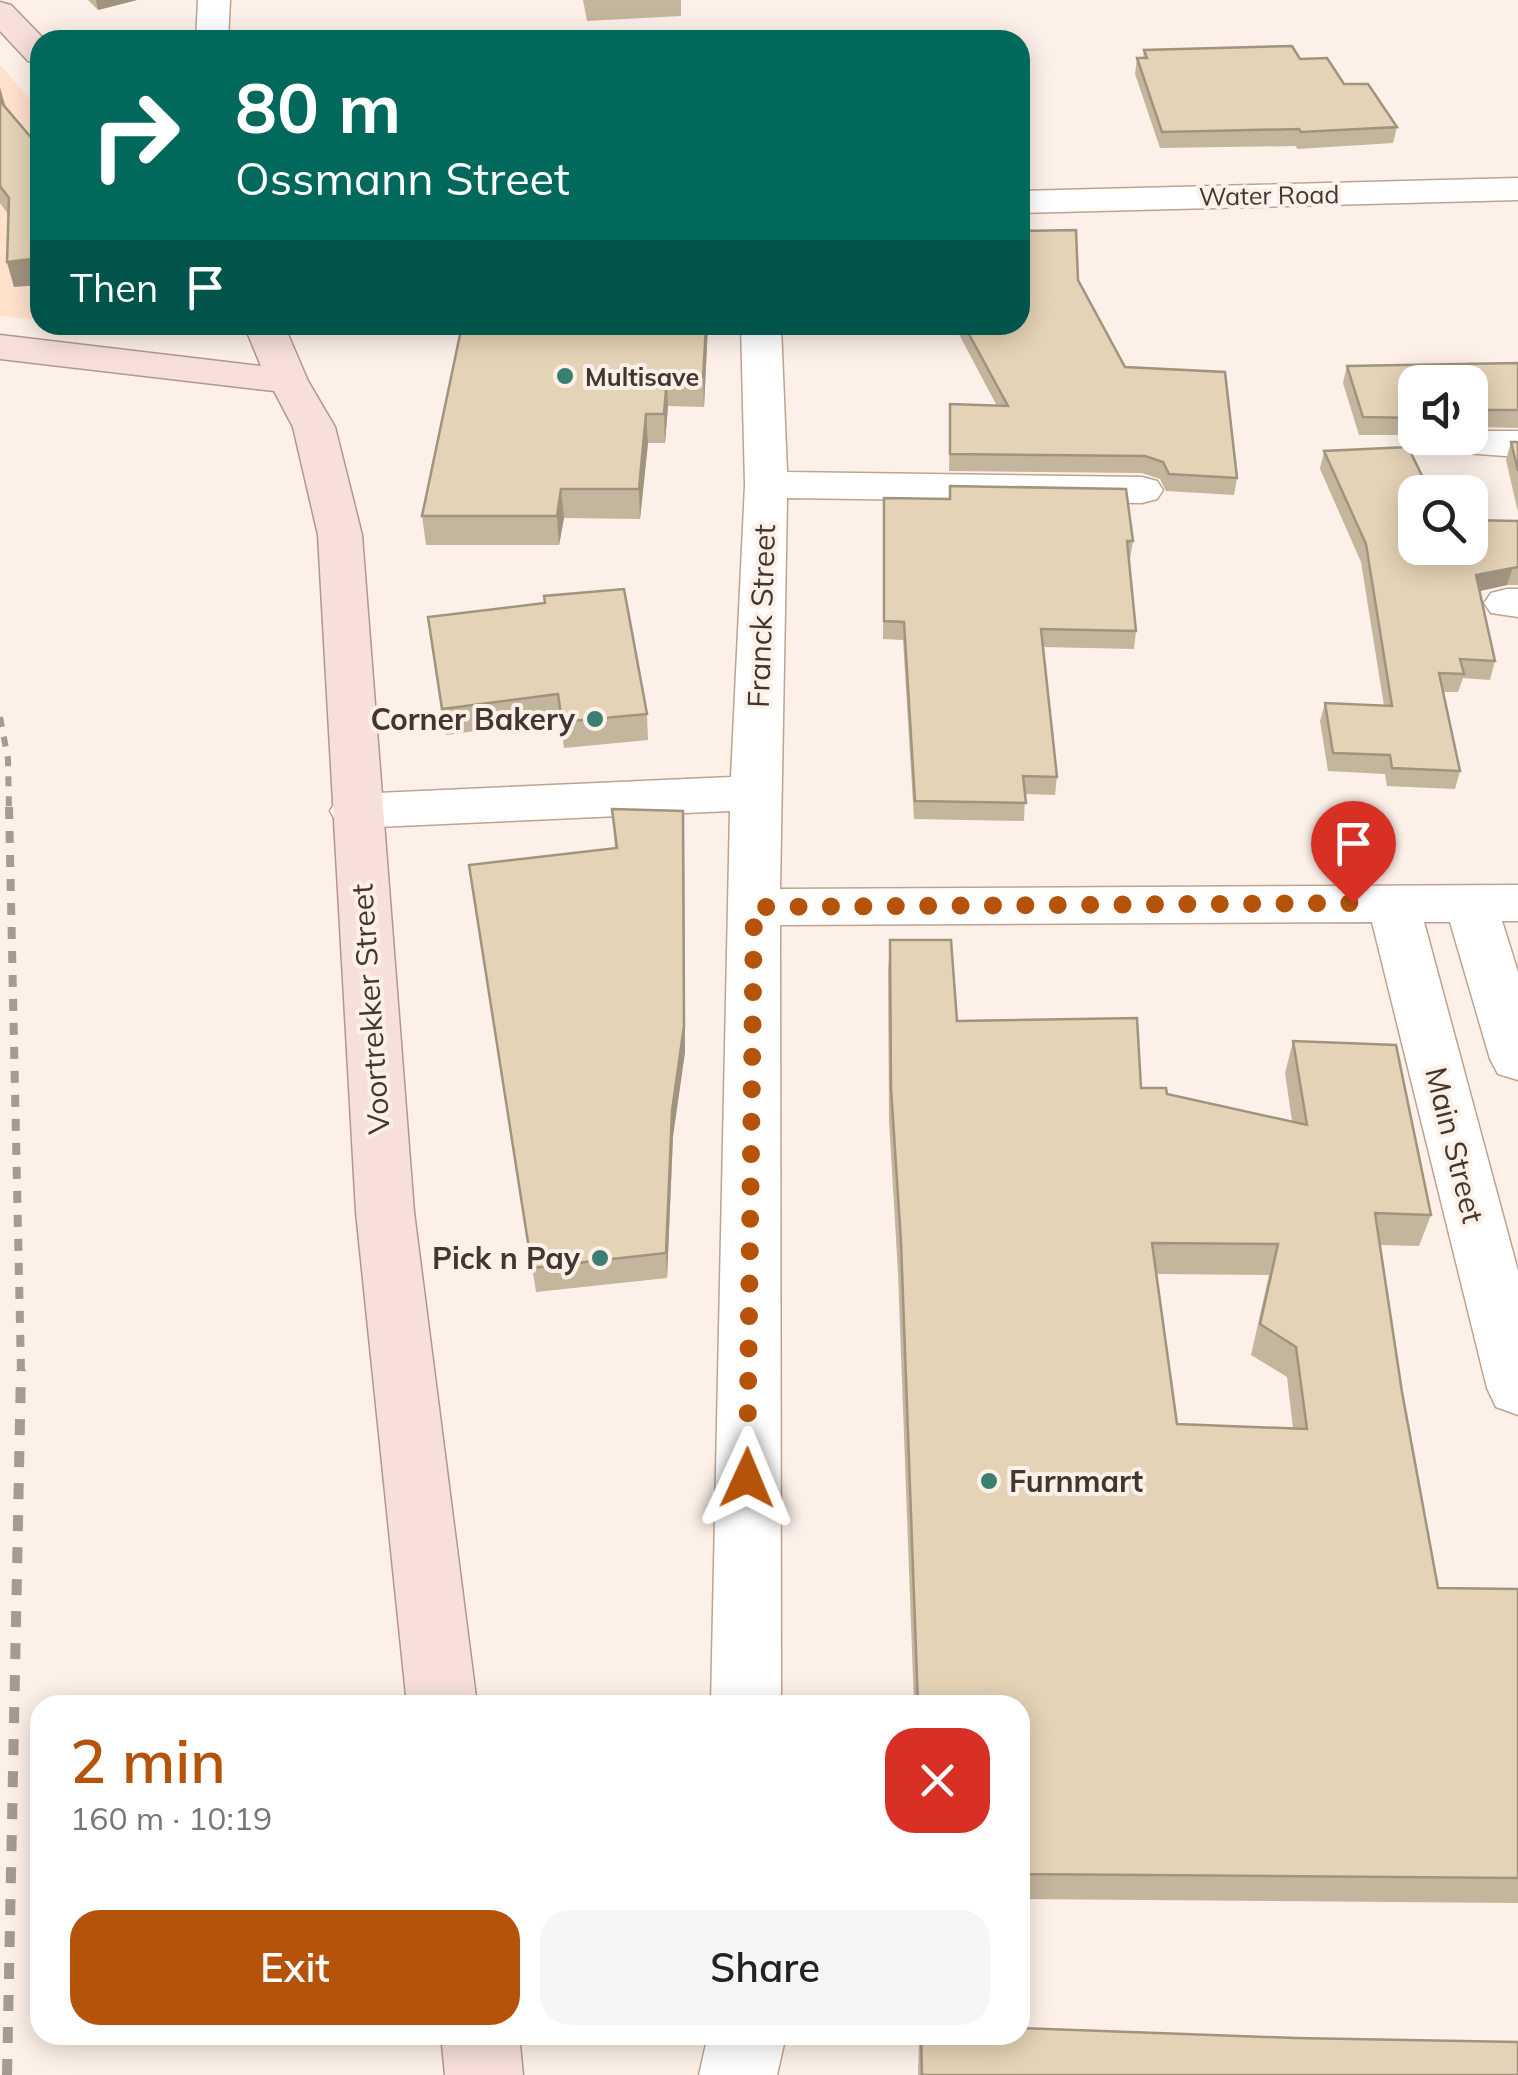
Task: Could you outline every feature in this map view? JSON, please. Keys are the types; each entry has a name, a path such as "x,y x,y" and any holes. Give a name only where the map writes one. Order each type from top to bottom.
{"main road":[{"path":"0,12 30,44"},
{"name":"Voortrekker Street","path":"268,335 314,427 340,535 384,1212 441,1695"},
{"path":"0,347 288,381"},
{"path":"481,2045 484,2075"}],"street":[{"path":"212,30 214,0"},
{"name":"Water Road","path":"1030,202 1518,189"},
{"name":"Franck Street","path":"746,1695 755,793 766,485 762,335"},
{"path":"766,485 1142,490"},
{"path":"355,811 755,793"},
{"name":"Main Street","path":"1393,903 1518,1388"},
{"path":"754,907 1494,903 1518,1059"},
{"path":"738,2075 745,2045"}],"shaded area":[{"path":"0,65 30,100 30,319 0,316"}],"building":[{"path":"1292,46 1300,59 1327,58 1344,84 1368,84 1397,127 1162,132 1137,58 1147,58 1144,50"},
{"path":"0,101 30,136 30,259 7,262 9,198 0,186"},
{"path":"1076,230 1078,280 1125,367 1225,372 1237,478 1169,474 1163,462 1145,456 950,454 950,404 1008,406 969,335 1030,335 1030,231"},
{"path":"460,335 705,335 703,378 667,377 664,414 646,414 639,489 561,489 557,516 422,516"},
{"path":"1518,363 1518,410 1488,410 1488,365 1404,365"},
{"path":"1398,365 1398,418 1363,417 1347,366"},
{"path":"1511,442 1518,442 1518,471"},
{"path":"1398,447 1398,455 1412,455 1422,475 1398,475 1398,565 1488,565 1488,520 1518,521 1518,567 1476,575 1495,661 1460,659 1464,674 1439,673 1460,771 1392,768 1390,755 1333,753 1325,703 1392,706 1366,544 1324,451"},
{"path":"950,486 1126,489 1133,541 1127,541 1136,631 1041,629 1057,777 1023,776 1026,803 915,801 904,622 884,621 884,498 950,499"},
{"path":"624,589 647,714 562,722 558,694 442,709 428,617 545,603 544,596"},
{"path":"612,809 683,811 684,1026 672,1111 666,1253 532,1268 469,865 617,848"},
{"path":"890,940 951,940 957,1021 1137,1018 1141,1088 1166,1088 1167,1094 1307,1125 1293,1041 1396,1045 1431,1215 1375,1213 1402,1392 1438,1588 1518,1589 1518,1878 1030,1874 1030,1695 918,1695 901,1242 891,1088","holes":["1152,1243 1278,1244 1260,1324 1296,1347 1307,1429 1177,1424"]},
{"path":"1030,2028 1518,2042 1518,2075 922,2075 921,2045 1030,2045"}],"railway":[{"path":"0,717 8,759 9,810"},
{"path":"9,807 21,1371"},
{"path":"7,2075 21,1371"}],"place":[{"name":"Multisave","path":"565,376"},
{"name":"Corner Bakery","path":"595,719"},
{"name":"Pick n Pay","path":"600,1258"},
{"name":"Furnmart","path":"989,1481"}],"route":[{"path":"747,1478 754,907 1353,903"}]}
